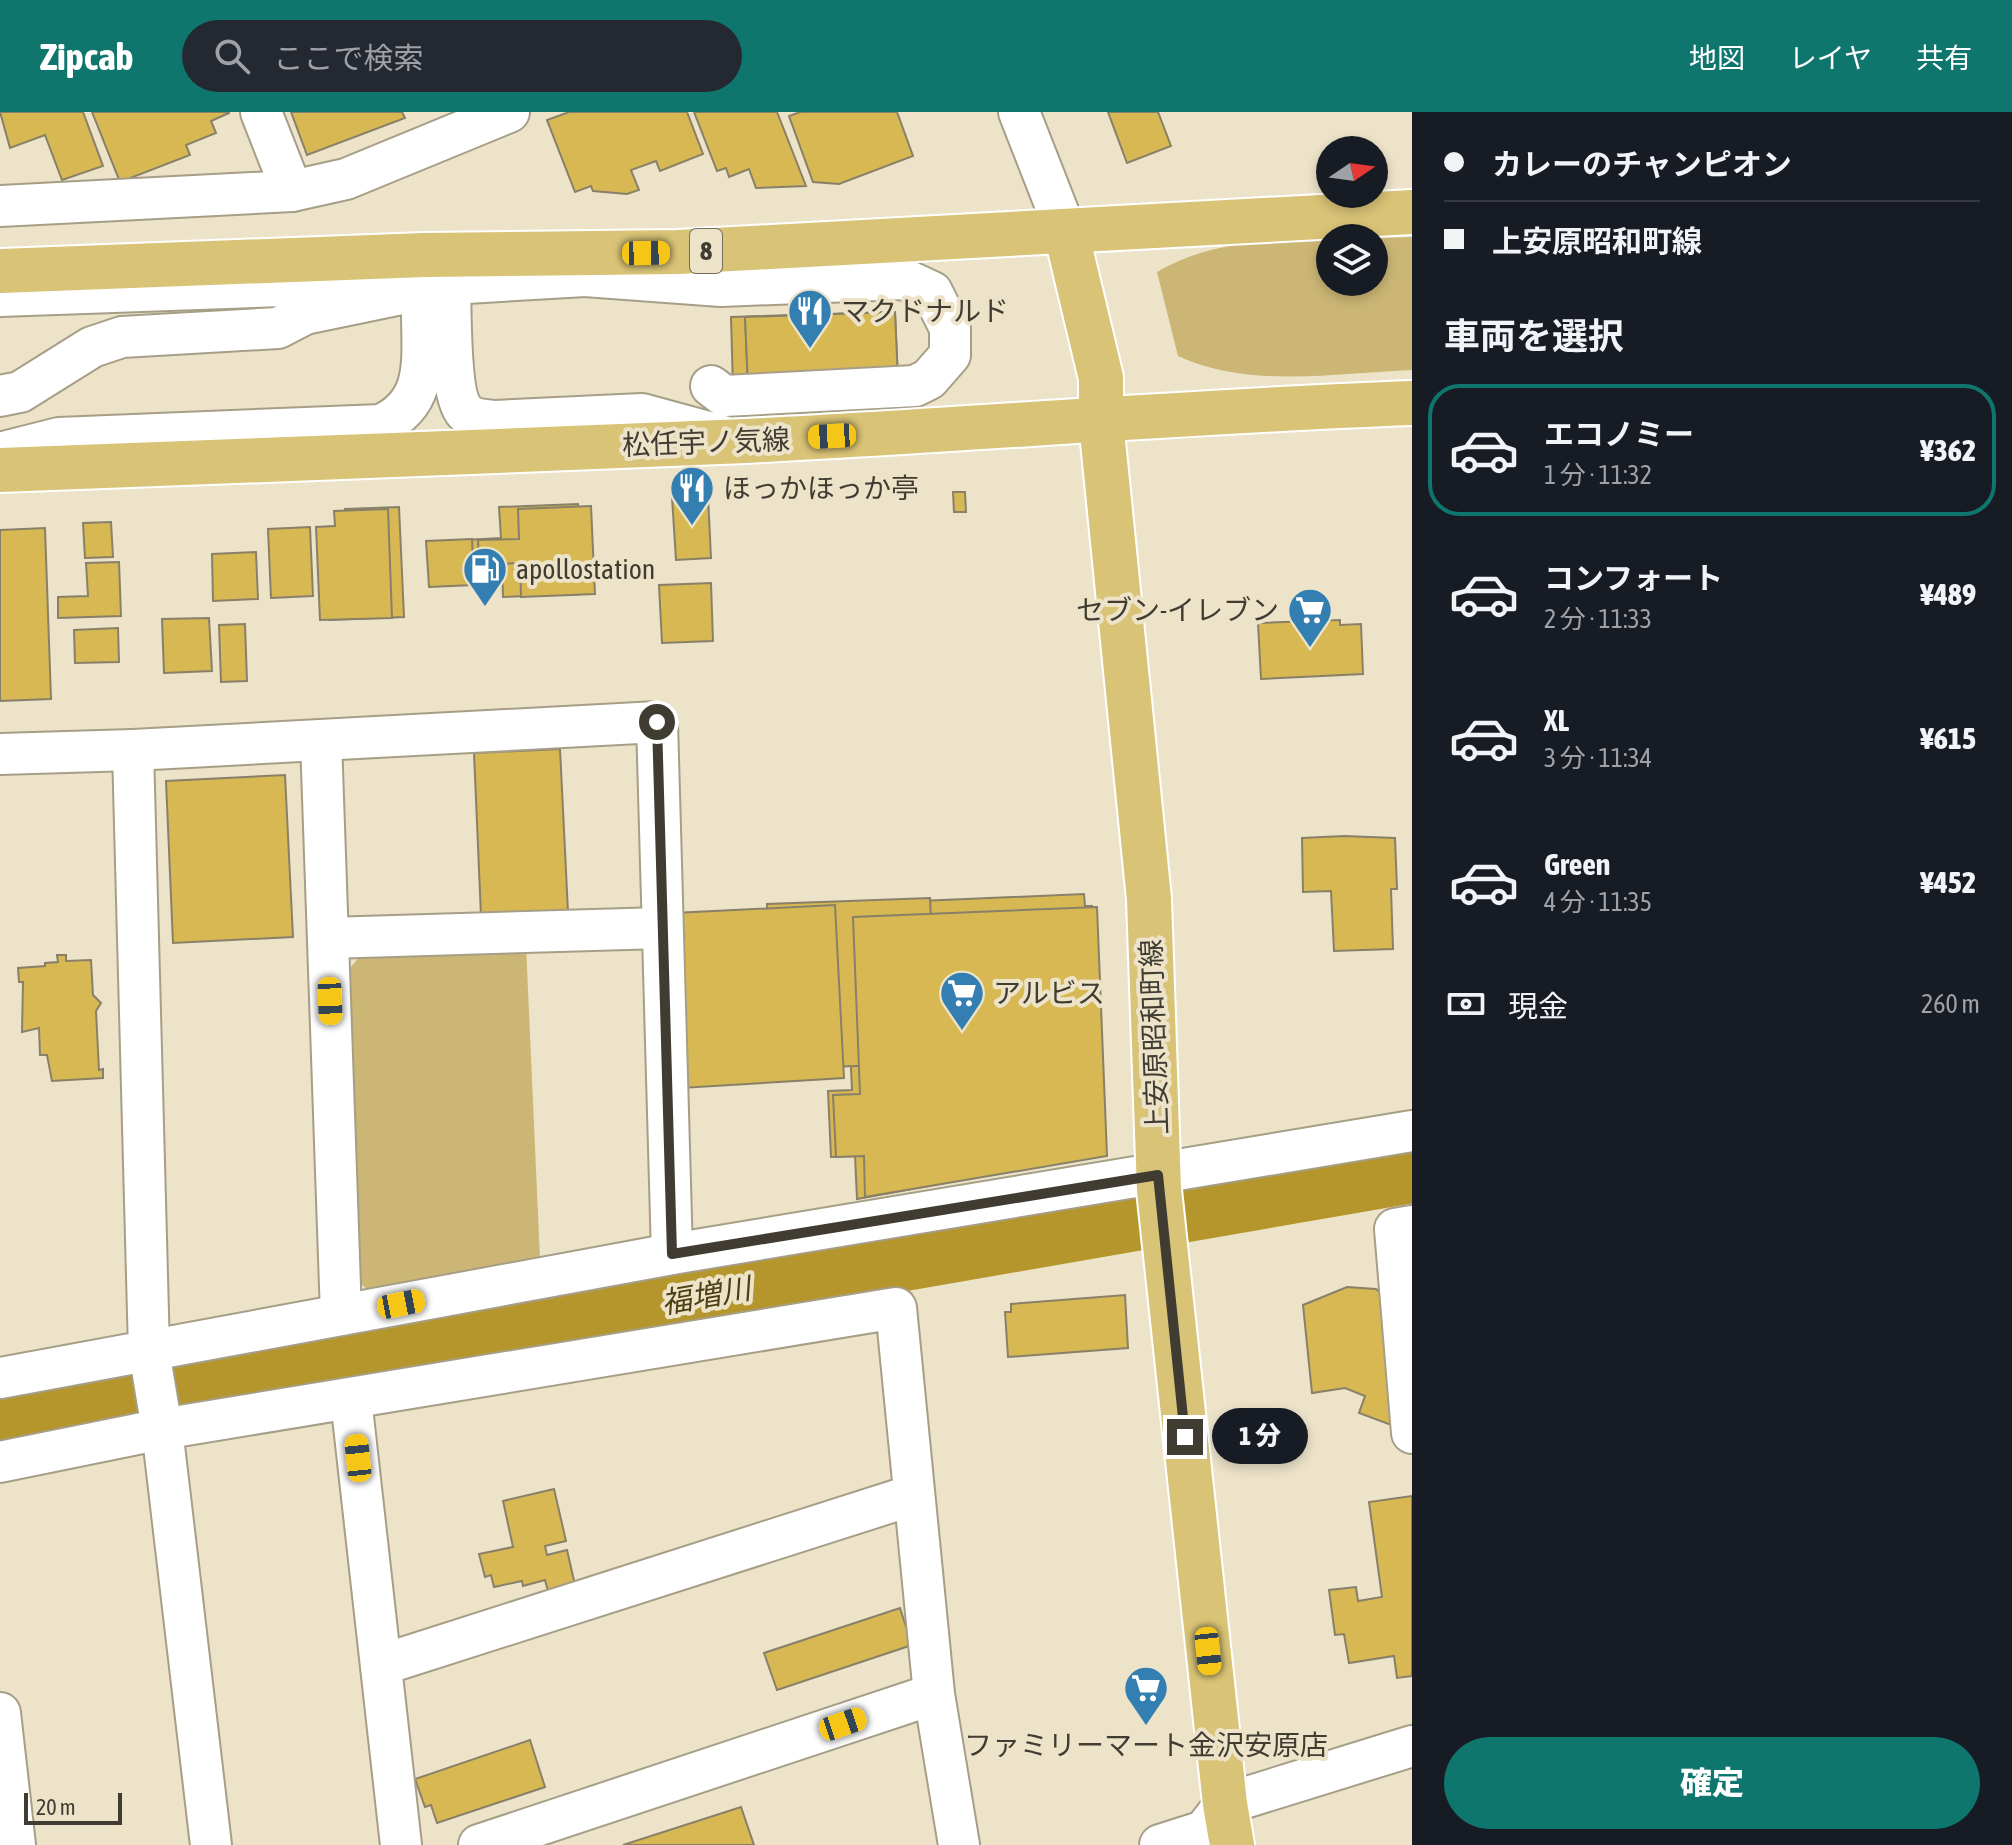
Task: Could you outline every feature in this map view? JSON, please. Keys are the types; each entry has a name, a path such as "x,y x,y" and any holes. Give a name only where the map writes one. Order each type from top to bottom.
{"main road":[{"name":"8","path":"0,271 437,270 678,252 1412,212"},
{"name":"上安原昭和町線","path":"1066,232 1101,378 1101,422 1149,899 1158,1183 1229,1824"},
{"name":"松任宇ノ気線","path":"0,470 743,441 1101,422 1207,411 1412,403"}],"street":[{"path":"261,112 292,191"},
{"path":"0,206 292,191 346,179 509,112"},
{"path":"1019,112 1066,232"},
{"path":"0,296 312,285 437,270 721,286 904,279 932,292 950,328 950,355 929,379 915,386 724,396 711,386"},
{"path":"0,396 20,392 92,347 122,337 278,328 305,314 437,270"},
{"path":"437,270 458,395 463,410 475,419 495,421 642,414 743,441"},
{"path":"0,374 20,370 40,353 89,326 141,316 270,310 305,314"},
{"path":"0,453 59,438 381,425 399,417 414,395 422,374 422,313"},
{"path":"0,754 133,750 657,722 672,1254"},
{"path":"321,740 341,1315"},
{"path":"133,750 150,1357 161,1425 211,1845"},
{"path":"328,938 661,928"},
{"path":"0,1378 150,1357 341,1315 672,1254 1158,1183 1412,1131"},
{"path":"1412,1226 1395,1229 1412,1433"},
{"path":"0,1462 161,1425 351,1399 896,1308 934,1694 959,1845"},
{"path":"351,1399 401,1845"},
{"path":"381,1665 913,1495"},
{"path":"479,1845 934,1694"},
{"path":"0,1713 15,1845"},
{"path":"1160,1845 1229,1824 1412,1746"}],"shaded area":[{"path":"1412,237 1412,370 1323,376 1263,376 1234,373 1178,356 1157,272 1178,261 1220,248 1316,239 1316,296 1388,296 1388,238"},
{"path":"526,945 540,1259 374,1296 356,1279 347,972 362,953"}],"building":[{"path":"0,112 83,112 103,166 62,180 45,135 10,148"},
{"path":"92,112 229,113 211,121 216,133 186,145 190,155 120,182"},
{"path":"291,112 402,112 405,118 307,155"},
{"path":"569,112 687,112 703,154 660,171 656,161 631,170 639,190 627,194 593,191 591,186 575,192 547,120"},
{"path":"694,112 777,112 806,186 756,188 749,169 729,177 726,168 717,171"},
{"path":"800,112 897,112 913,156 839,184 813,182 789,116"},
{"path":"1108,112 1158,112 1171,146 1127,163"},
{"path":"888,312 890,383 733,388 731,317"},
{"path":"895,312 898,380 748,386 745,317"},
{"path":"895,312 898,380 748,386 745,317"},
{"path":"953,492 965,492 966,512 954,512"},
{"path":"708,496 711,558 676,560 672,497"},
{"path":"578,504 582,594 503,597 502,563 466,564 465,540 501,538 499,507"},
{"path":"591,506 595,594 521,597 520,563 479,565 478,540 519,539 518,509"},
{"path":"399,507 404,617 329,620 325,527 345,526 345,509"},
{"path":"388,509 392,618 320,620 316,527 335,526 334,511"},
{"path":"111,522 113,557 85,558 83,523"},
{"path":"310,527 313,596 271,598 268,529"},
{"path":"45,528 51,699 0,701 0,530"},
{"path":"472,539 474,585 429,587 426,541"},
{"path":"256,552 258,599 213,601 212,554"},
{"path":"119,562 121,616 58,618 58,597 88,596 86,563"},
{"path":"711,583 713,641 662,643 659,585"},
{"path":"209,618 212,671 164,673 162,619"},
{"path":"1340,620 1340,625 1361,624 1363,674 1261,679 1258,623"},
{"path":"245,624 247,681 221,682 219,625"},
{"path":"118,628 119,662 75,663 74,630"},
{"path":"560,749 568,912 481,916 474,753"},
{"path":"285,775 293,937 173,943 166,781"},
{"path":"1302,838 1395,838 1397,889 1391,889 1393,949 1334,951 1331,891 1303,892"},
{"path":"1084,894 1085,906 1092,906 1103,1154 857,1199 855,1156 831,1157 828,1091 852,1090 844,917 851,917 851,904"},
{"path":"930,898 937,1063 774,1069 767,904"},
{"path":"835,905 844,1078 681,1088 674,913"},
{"path":"1097,907 1107,1156 865,1197 864,1156 836,1157 833,1095 860,1094 853,917"},
{"path":"57,955 66,955 66,961 91,960 93,995 101,1003 96,1011 99,1070 103,1069 103,1078 52,1081 47,1055 40,1055 39,1028 22,1032 23,982 19,982 18,968 58,962"},
{"path":"1347,1287 1376,1289 1383,1295 1402,1429 1359,1413 1365,1396 1345,1388 1312,1393 1303,1305"},
{"path":"1125,1295 1128,1348 1008,1357 1005,1312 1011,1312 1011,1304"},
{"path":"554,1489 566,1541 545,1546 547,1555 567,1550 575,1585 548,1591 545,1580 523,1586 522,1581 494,1587 491,1575 485,1577 479,1554 513,1547 503,1501"},
{"path":"1412,1496 1412,1676 1397,1678 1394,1656 1349,1663 1344,1634 1335,1635 1329,1590 1356,1587 1358,1601 1382,1597 1369,1502"},
{"path":"900,1608 912,1645 777,1690 764,1653"},
{"path":"530,1740 545,1787 437,1823 431,1805 425,1807 415,1779"},
{"path":"741,1807 754,1845 623,1845"}],"waterway":[{"name":"福増川","path":"0,1419 1412,1174"}],"place":[{"name":"マクドナルド","path":"810,350"},
{"name":"ほっかほっか亭","path":"692,527"},
{"name":"apollostation","path":"485,608"},
{"name":"セブン-イレブン","path":"1310,649"},
{"name":"アルビス","path":"962,1032"},
{"name":"ファミリーマート金沢安原店","path":"1146,1727"}],"route":[{"path":"657,722 672,1254 1158,1175 1185,1437"}]}
